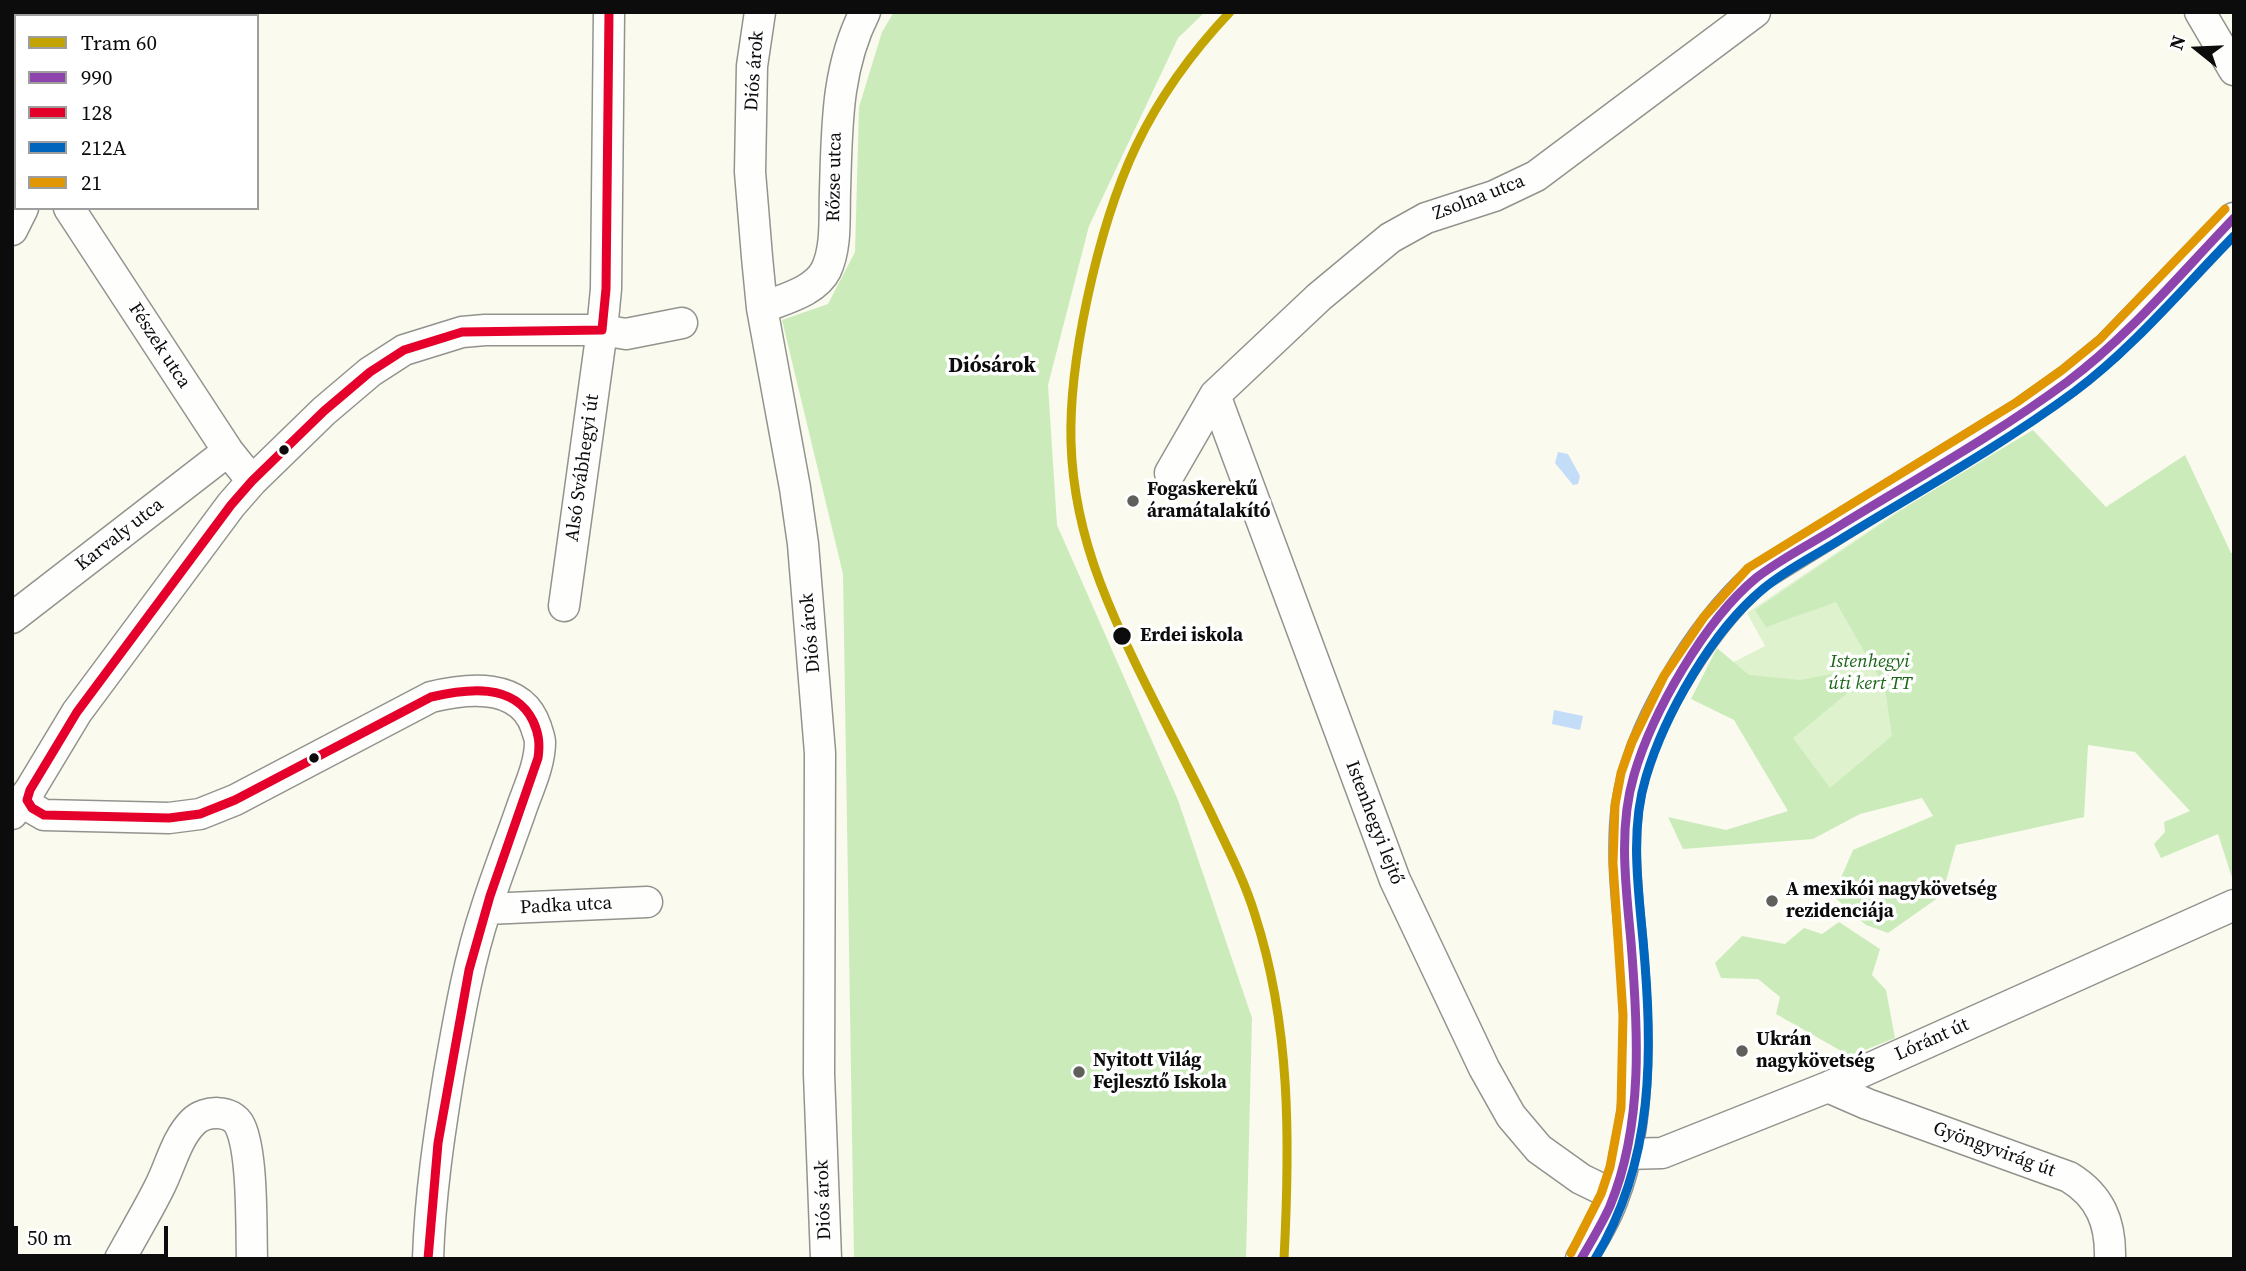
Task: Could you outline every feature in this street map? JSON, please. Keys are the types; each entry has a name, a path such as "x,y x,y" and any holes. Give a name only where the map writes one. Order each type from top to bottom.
{"street":[{"name":"Alsó Svábhegyi út","path":"564,606 590,330 606,289 609,12"},
{"name":"Diós árok","path":"760,12 752,66 750,172 762,308 799,516 820,753 819,1074 826,1259"},
{"name":"Rőzse utca","path":"762,308 807,289 826,271 834,237 839,90 850,50 865,12"},
{"name":"Zsolna utca","path":"1170,473 1215,395 1319,297 1390,238 1426,218 1494,196 1536,176 1755,12"},
{"path":"2200,12 2234,70"},
{"path":"12,230 22,210"},
{"name":"Fészek utca","path":"70,210 228,451 252,481"},
{"path":"1581,1259 1599,1229 1614,1195 1632,1113 1637,1031 1625,869 1628,805 1635,770 1653,725 1701,642 1735,597 1756,578 2013,419 2068,380 2108,348 2234,218"},
{"path":"12,814 30,790 82,705 231,505 324,411 370,372 404,350 462,332 590,330 626,334 682,323"},
{"name":"Istenhegyi lejtő","path":"1215,395 1395,880 1484,1068 1511,1116 1539,1149 1581,1179 1614,1195"},
{"name":"Karvaly utca","path":"12,618 228,451"},
{"path":"30,790 27,800 32,808 44,816 169,818 200,814 235,800 431,697 454,691 474,690 515,698 527,710 540,742 532,780 486,909 465,980 434,1168 428,1259"},
{"name":"Padka utca","path":"486,909 647,902"},
{"name":"Lóránt út","path":"1625,1154 1662,1153 1828,1087 2234,905"},
{"name":"Gyöngyvirág út","path":"1828,1087 1867,1104 2069,1177 2090,1192 2098,1202 2109,1236 2110,1259"},
{"path":"120,1259 160,1187 182,1136 195,1119 213,1113 227,1115 239,1123 246,1144 252,1259"}],"green space":[{"path":"894,12 1205,12 1178,38 1089,226 1048,385 1057,525 1178,800 1252,1018 1246,1259 854,1259 843,574 782,320 828,304 855,252 859,107 882,32"},
{"path":"2033,430 2106,507 2185,455 2231,553 2234,553 2234,884 2218,834 2161,858 2154,844 2165,832 2164,822 2190,811 2135,752 2088,745 2084,817 1956,845 1942,895 1888,933 1866,925 1833,896 1853,850 1933,816 1922,798 1860,814 1813,839 1683,849 1668,817 1726,830 1788,811 1734,720 1691,699 1717,648 1749,675 1800,680 1832,674 1852,689 1793,738 1830,788 1892,736 1885,688 1836,602 1766,627 1755,610 1909,505"},
{"name":"Istenhegyi úti kert TT","path":"1903,508 2020,719 1815,823 1734,662 1765,646 1747,613"},
{"path":"1839,922 1880,949 1872,975 1886,990 1895,1038 1850,1056 1776,1014 1780,997 1758,979 1721,978 1715,963 1742,936 1785,944 1804,928 1822,934"}],"water":[{"path":"1558,452 1568,454 1580,476 1578,484 1573,485 1555,463"},
{"path":"1554,710 1583,716 1580,730 1552,724"}],"tram line":[{"name":"60","path":"1230,12 1201,45 1154,111 1121,181 1108,218 1087,300 1074,373 1071,442 1079,510 1100,582 1138,669 1234,862 1251,902 1267,957 1276,999 1285,1085 1287,1172 1284,1259"}],"transit line":[{"name":"128","path":"428,1259 438,1143 469,970 490,896 538,758 537,730 525,708 502,694 488,691 431,697 235,800 200,814 169,818 44,815 32,808 27,800 30,790 77,712 231,505 324,411 370,372 404,350 462,332 602,330 606,289 609,12"},
{"name":"21","path":"1571,1253 1601,1194 1610,1167 1621,1108 1623,1015 1613,863 1615,805 1621,773 1632,742 1664,676 1704,617 1748,568 2017,402 2062,370 2100,339 2225,209"},
{"name":"990","path":"1581,1259 1610,1206 1621,1175 1633,1109 1636,1076 1635,1008 1625,858 1629,795 1653,724 1683,669 1718,618 1756,578 1786,557 1984,438 2067,382 2133,325 2234,218"},
{"name":"212A","path":"1595,1259 1615,1221 1629,1183 1645,1104 1648,1023 1637,858 1641,797 1665,727 1693,675 1726,627 1763,589 1991,448 2074,392 2117,357 2234,236"}],"place":[{"name":"Fogaskerekű áramátalakító","path":"1133,501"},
{"name":"Erdei iskola","path":"1122,636"},
{"name":"A mexikói nagykövetség rezidenciája","path":"1772,901"},
{"name":"Ukrán nagykövetség","path":"1742,1051"},
{"name":"Nyitott Világ Fejlesztő Iskola","path":"1079,1072"}],"district":[{"name":"Diósárok","path":"992,367"}]}
